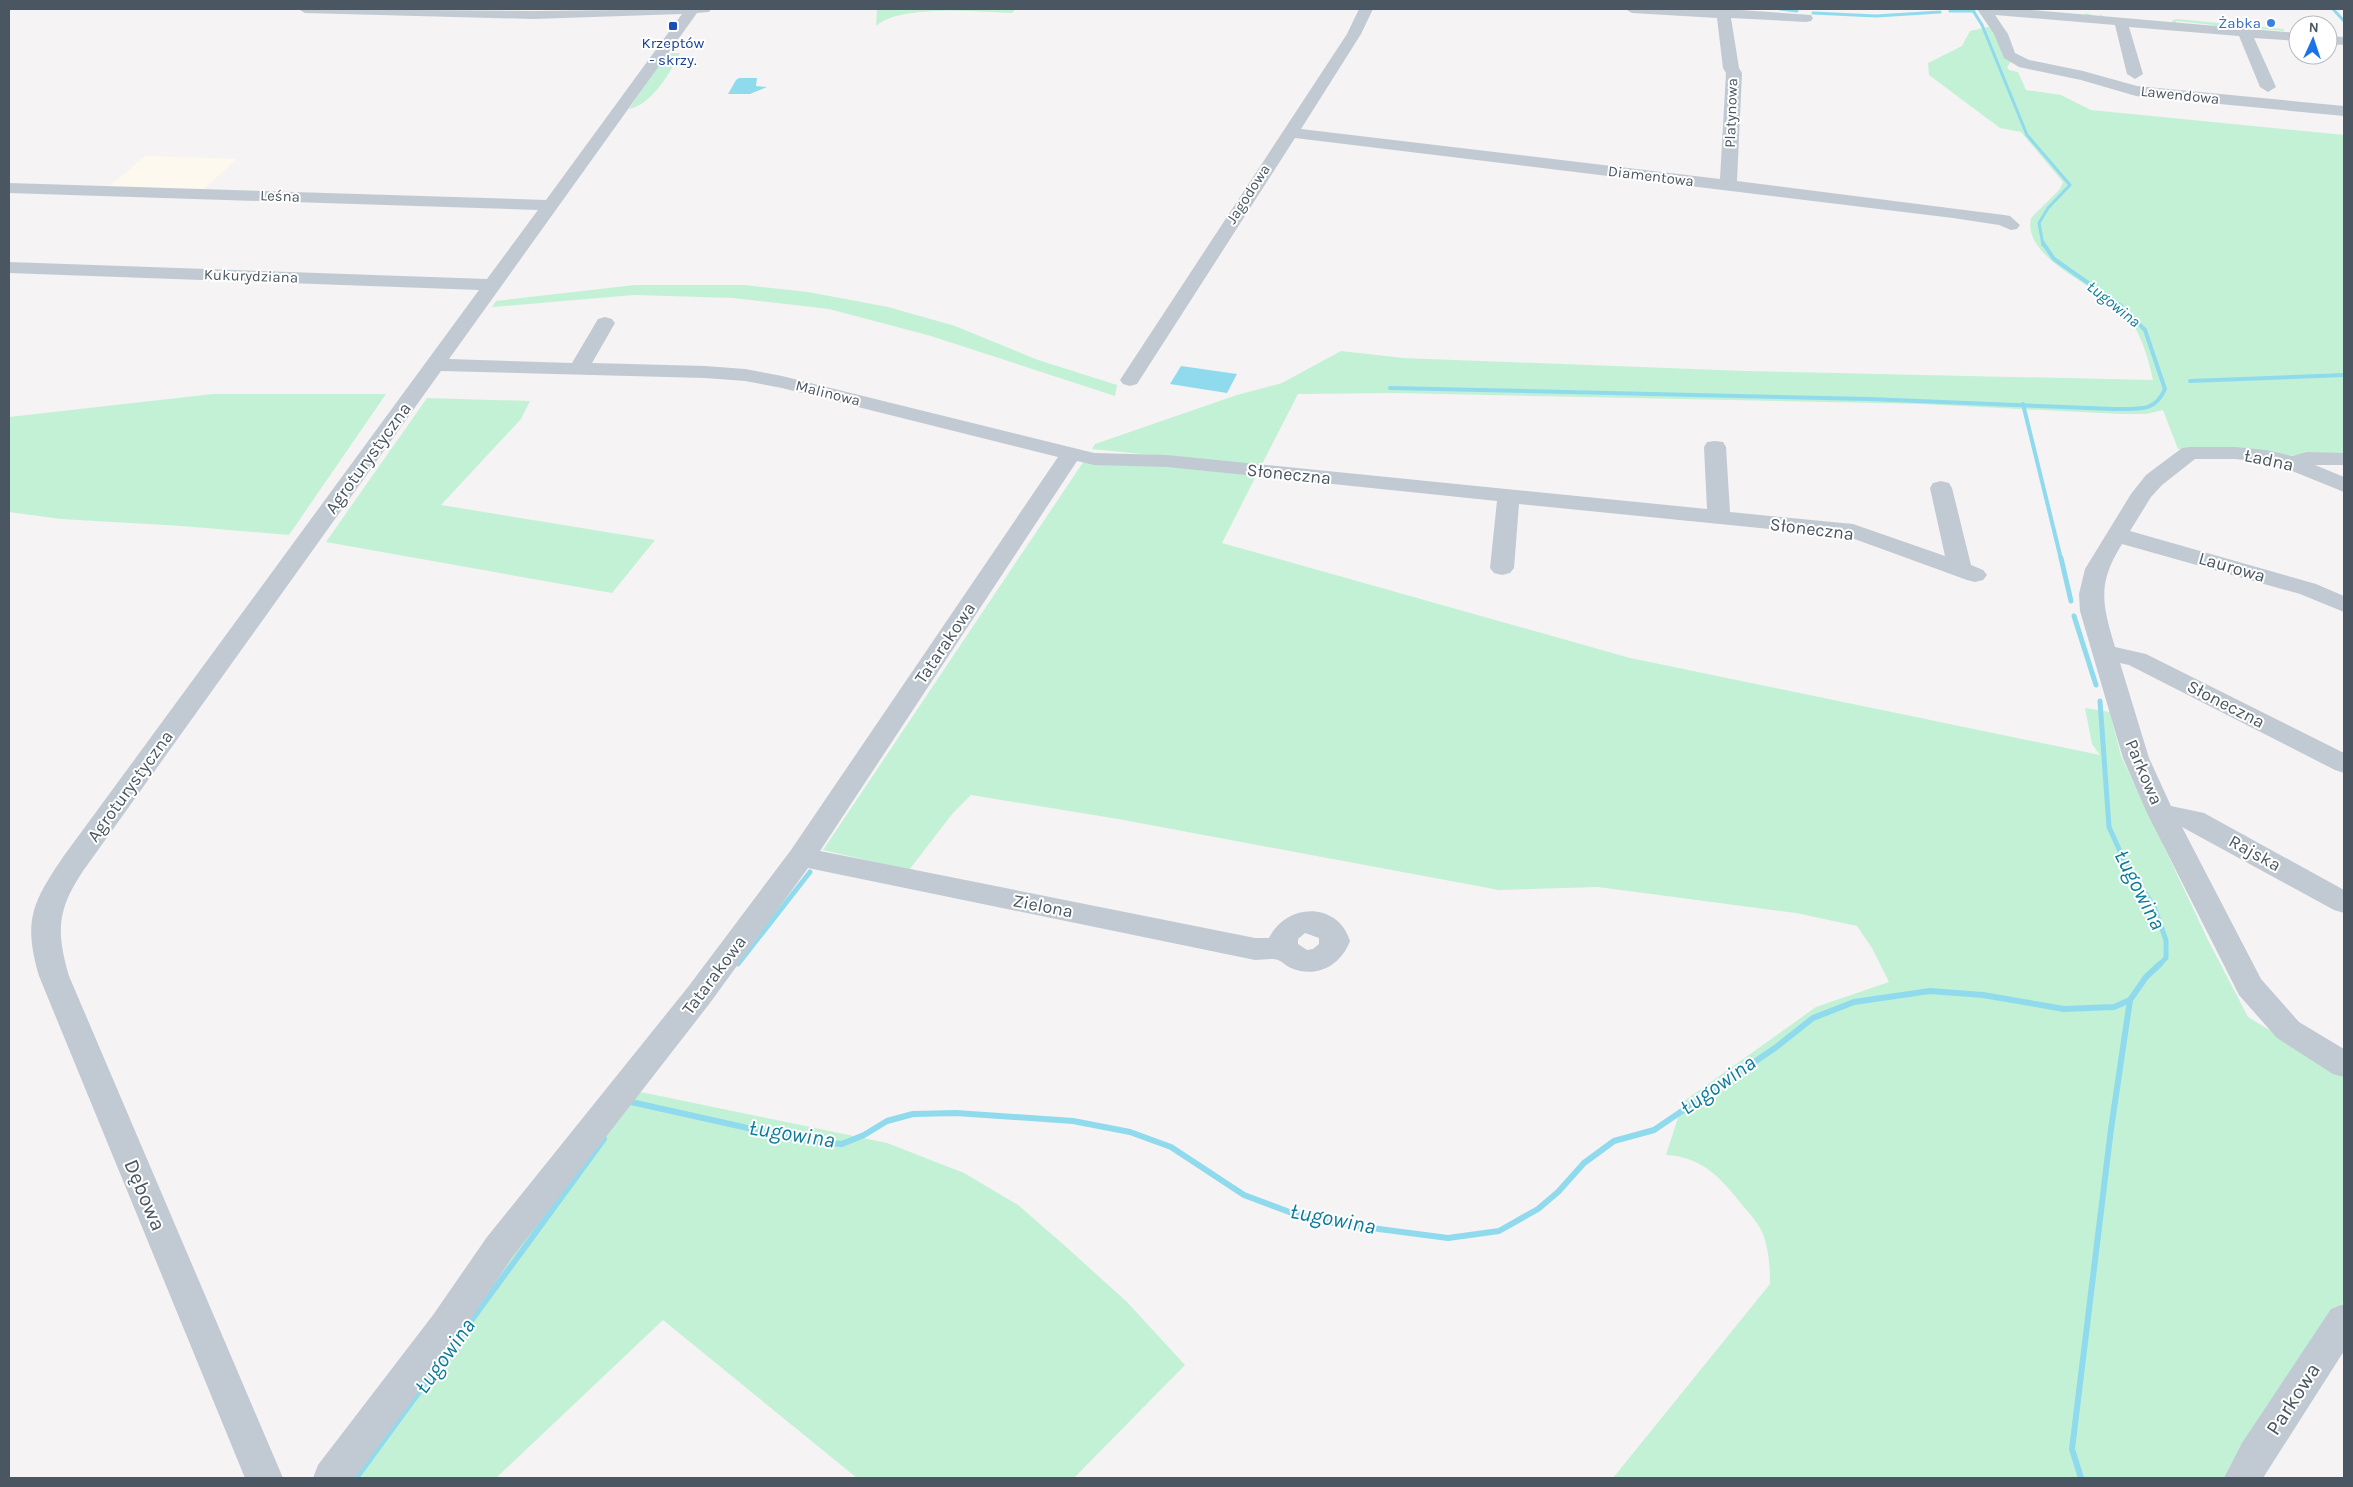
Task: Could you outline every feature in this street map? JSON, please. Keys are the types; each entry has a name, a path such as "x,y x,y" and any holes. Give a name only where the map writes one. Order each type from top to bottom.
{"street":[{"path":"305,9 533,15 701,9"},
{"name":"Agroturystyczna","path":"47,908 73,864 550,205 701,9"},
{"name":"Jagodowa","path":"1130,380 1354,34 1366,9"},
{"path":"1632,9 1723,12 1806,18"},
{"path":"1985,10 2288,36"},
{"name":"Lawendowa","path":"1985,10 2001,34 2009,54 2018,62 2136,90 2344,111"},
{"name":"Platynowa","path":"1723,12 1731,68 1734,73 1728,185"},
{"path":"2121,22 2135,74"},
{"path":"2245,33 2268,86"},
{"name":"Diamentowa","path":"1289,132 2004,220 2011,225"},
{"name":"Leśna","path":"9,188 550,205"},
{"name":"Kukurydziana","path":"9,267 493,285"},
{"path":"579,368 605,323"},
{"name":"Malinowa","path":"435,365 706,372 761,377 941,420 1071,454"},
{"path":"1715,447 1719,518"},
{"name":"Ładna","path":"2190,453 2252,454 2293,464 2344,485"},
{"name":"Parkowa","path":"2190,453 2154,480 2142,494 2102,556 2091,594 2092,611 2131,744 2161,813 2250,987 2288,1030 2344,1065"},
{"name":"Słoneczna","path":"1071,454 1094,459 1167,461 1853,531 1967,572 1941,488"},
{"name":"Tatarakowa","path":"332,1478 446,1326 499,1248 699,995 801,857 1071,454"},
{"path":"2293,464 2307,458 2344,459"},
{"path":"1502,568 1508,497"},
{"name":"Laurowa","path":"2117,535 2308,589 2344,605"},
{"name":"Słoneczna","path":"2105,652 2137,658 2344,764"},
{"name":"Rajska","path":"2161,813 2194,820 2344,903"},
{"name":"Zielona","path":"801,857 1255,949 1285,948"},
{"name":"Dębowa","path":"47,908 43,927 48,957 54,976 264,1478"},
{"name":"Parkowa","path":"2243,1478 2255,1456 2344,1320"}],"shaded area":[{"path":"145,156 237,159 202,191 107,188"}],"green space":[{"path":"877,9 1016,9 1012,13 921,12 887,19 876,26"},
{"path":"2100,14 2104,17 2172,23 2176,19 2283,29 2285,31 2218,25 2218,27 2215,27 2213,25 2176,21 2176,24 2171,24 2100,17"},
{"path":"1988,27 1993,29 2011,62 2007,67 2009,70 2018,72 2026,90 2061,95 2091,110 2344,135 2344,457 2279,455 2214,449 2178,449 2163,410 2146,414 2121,414 1921,404 1396,393 1298,394 1261,466 1092,449 1095,444 1237,395 1282,383 1341,351 1403,358 1745,371 2153,380 2142,342 2127,315 2109,299 2063,270 2049,258 2038,246 2031,232 2031,218 2060,189 2063,182 2021,132 2000,128 1929,75 1928,63 1962,46 1970,31"},
{"path":"667,53 680,53 666,78 645,101 629,109"},
{"path":"635,285 744,285 808,292 888,307 955,326 1038,360 1117,385 1115,396 931,336 829,309 733,298 634,295 492,307 496,301"},
{"path":"213,394 386,394 289,535 61,519 9,512 9,417"},
{"path":"427,398 530,401 521,419 441,505 655,540 612,593 326,542"},
{"path":"1084,461 1134,463 1256,476 1222,543 1630,658 2100,755 2092,744 2085,708 2110,712 2121,756 2208,940 2248,1017 2344,1076 2344,1301 2226,1478 1613,1478 1770,1284 1769,1259 1765,1240 1757,1223 1727,1186 1710,1171 1691,1160 1666,1155 1683,1102 1816,1007 1889,982 1872,948 1857,926 1796,913 1598,887 1499,890 1118,819 971,795 953,813 909,870 823,850"},
{"path":"631,1090 887,1143 964,1173 1018,1205 1127,1302 1185,1365 1074,1478 857,1478 663,1320 496,1478 343,1478"}],"water":[{"path":"739,78 757,78 756,86 767,87 750,94 728,94"},
{"path":"1181,366 1237,374 1227,393 1170,384"}],"waterway":[{"path":"1780,9 1797,11"},
{"path":"2333,9 2344,21"},
{"path":"1950,11 1973,11"},
{"name":"Ługowina","path":"1973,11 1982,25 2027,135 2070,185 2048,208 2039,223 2043,245"},
{"path":"1813,13 1876,16 1940,12"},
{"name":"Ługowina","path":"2023,405 2137,409 2156,403 2165,389 2145,330 2121,306 2054,259 2043,243"},
{"path":"2190,381 2344,375"},
{"path":"1390,388 1869,399 2023,405"},
{"name":"Ługowina","path":"2023,405 2061,559"},
{"name":"Ługowina","path":"2061,558 2071,601"},
{"name":"Ługowina","path":"2074,616 2096,685"},
{"name":"Ługowina","path":"2100,701 2109,827 2123,858 2154,907 2166,940 2166,958 2160,964"},
{"path":"738,964 810,872"},
{"name":"Ługowina","path":"2130,1000 2146,977 2160,964"},
{"name":"Ługowina","path":"631,1102 811,1142 842,1144 864,1135 887,1121 913,1114 956,1113 1073,1121 1130,1132 1171,1147 1244,1195 1292,1213 1333,1223 1448,1238 1499,1231 1538,1209 1558,1192 1584,1163 1614,1141 1654,1130 1775,1048 1813,1018 1854,1002 1930,991 1983,995 2064,1009 2114,1007 2130,1000"},
{"path":"2081,1478 2072,1449 2111,1129 2130,1000"},
{"name":"Ługowina","path":"356,1478 604,1139"}],"place":[{"name":"Żabka","path":"2271,23"},
{"name":"Krzeptów - skrzy.","path":"673,26"}]}
